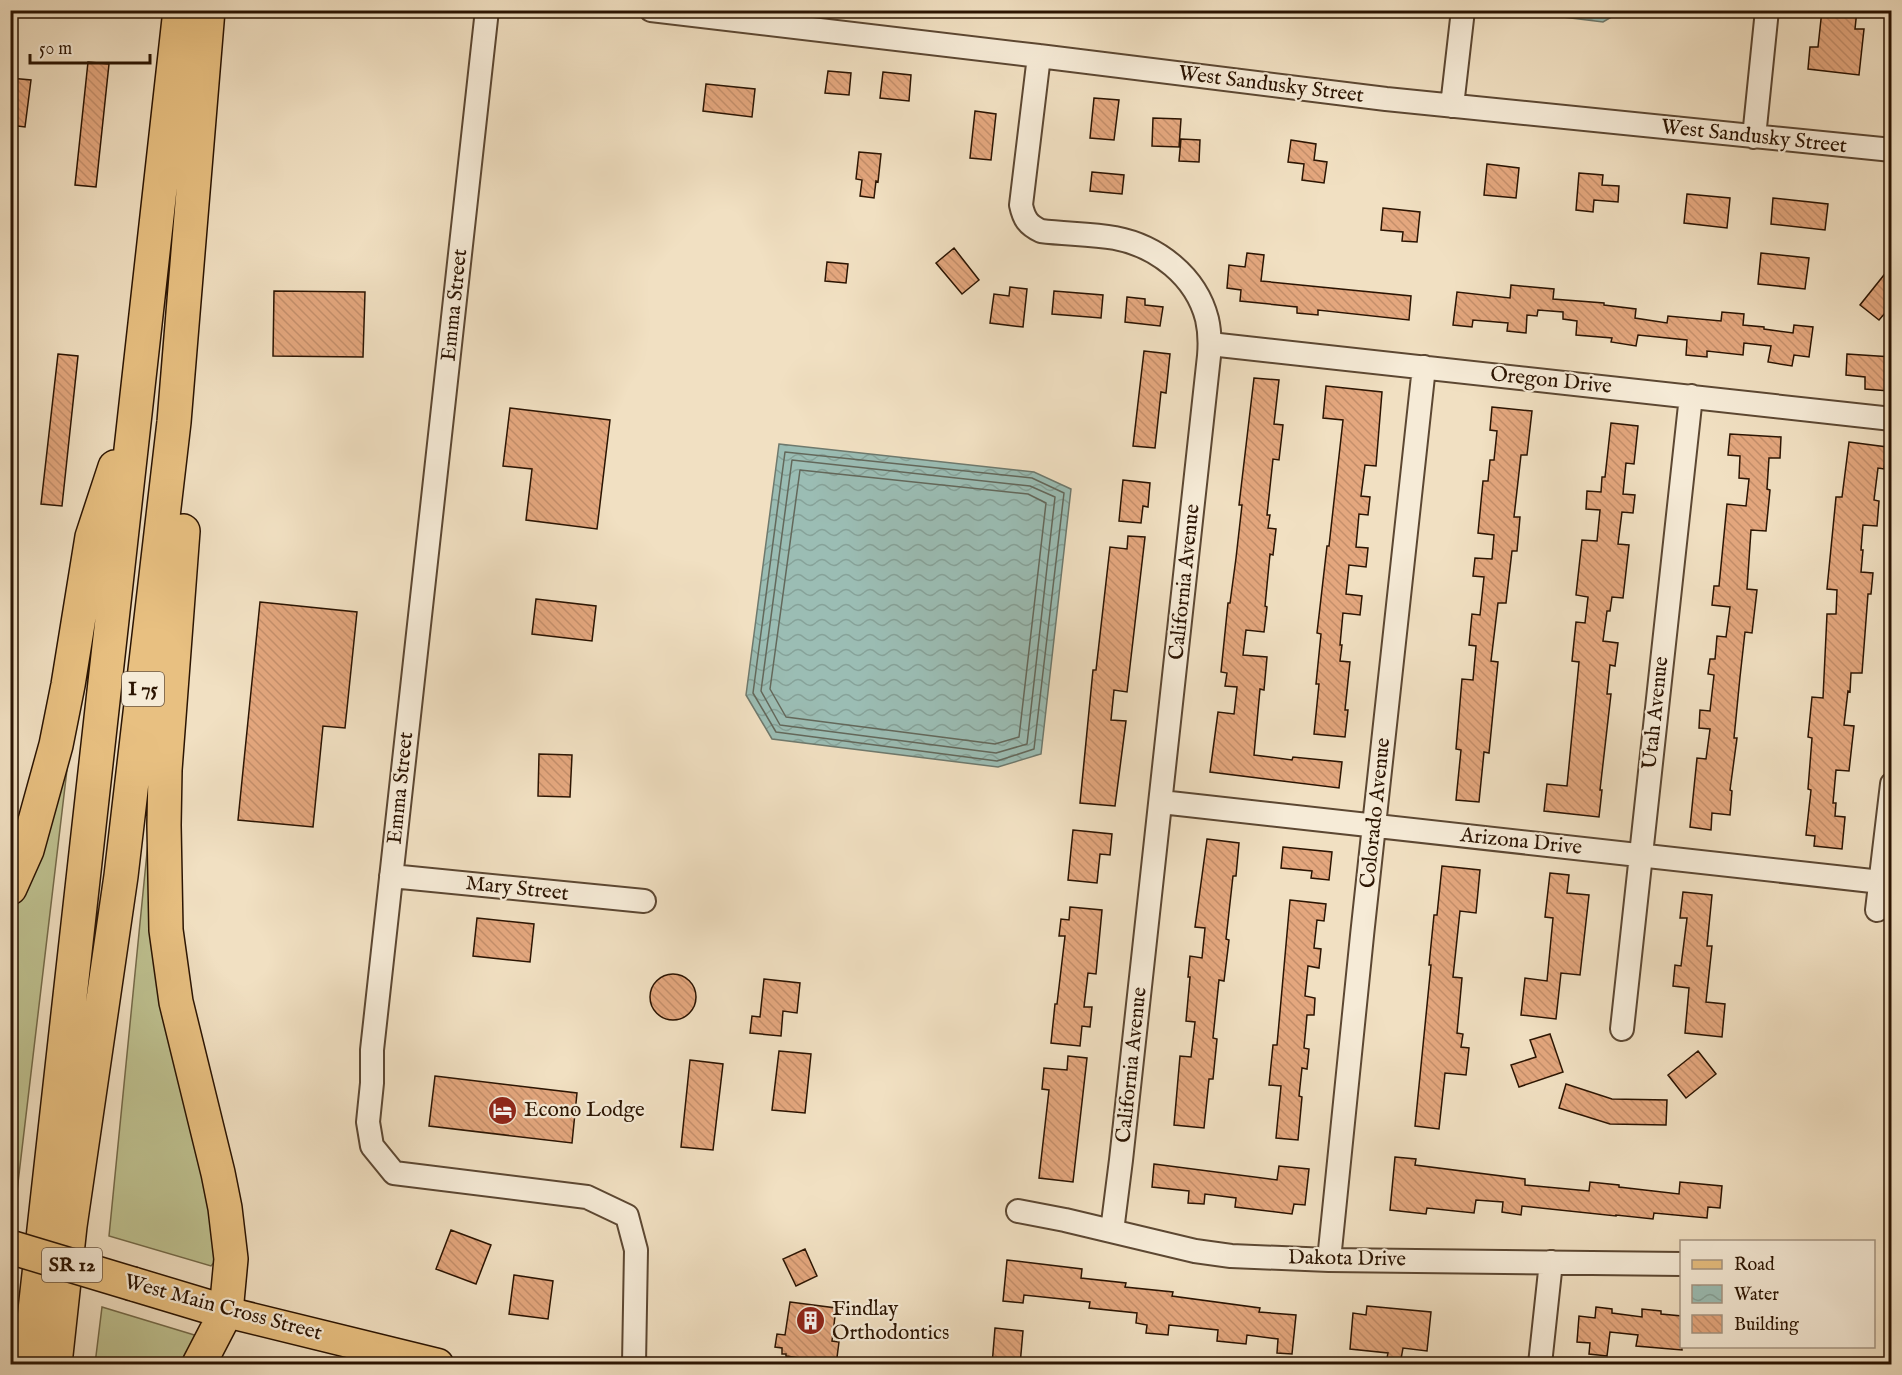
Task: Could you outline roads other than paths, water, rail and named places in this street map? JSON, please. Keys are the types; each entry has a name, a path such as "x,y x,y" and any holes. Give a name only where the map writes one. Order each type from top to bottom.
{"highway":[{"name":"I 75","path":"29,1365 180,10"},
{"name":"I 75","path":"55,1365 70,1226 121,876 174,422 208,10"},
{"path":"10,888 27,850 56,745 92,537 117,462 138,284 146,245 158,214"},
{"path":"174,422 185,467 185,511 165,770 166,930 176,1002 225,1208 231,1259 226,1312 199,1365"},
{"name":"West Main Cross Street","path":"10,1247 226,1312"}],"main road":[{"name":"West Main Cross Street","path":"226,1312 438,1365"}],"street":[{"name":"Emma Street","path":"487,10 372,1050 372,1083 368,1122 372,1146 394,1173 587,1197 627,1216 636,1250 634,1365"},
{"name":"West Sandusky Street","path":"651,10 712,14 1452,106 1892,150"},
{"path":"1452,106 1463,10"},
{"path":"1754,137 1767,10"},
{"name":"California Avenue","path":"1039,56 1021,205 1023,217 1030,226 1041,231 1113,238 1136,244 1158,255 1177,269 1193,288 1204,309 1210,332 1161,802 1112,1231"},
{"name":"Oregon Drive","path":"1210,344 1892,418"},
{"name":"Colorado Avenue","path":"1329,1260 1388,687 1425,367"},
{"name":"Utah Avenue","path":"1622,1029 1691,396"},
{"path":"1877,910 1892,784"},
{"name":"Arizona Drive","path":"1161,802 1881,882"},
{"name":"Mary Street","path":"391,876 644,901"},
{"name":"Dakota Drive","path":"1018,1211 1195,1251 1231,1256 1329,1260 1680,1264"},
{"path":"1540,1365 1551,1262"}],"water":[{"path":"1558,11 1622,11 1603,22 1563,17"},
{"path":"779,444 1034,472 1071,489 1041,754 998,767 772,739 746,695"}],"place":[{"name":"Econo Lodge","path":"503,1110"},
{"name":"Findlay Orthodontics","path":"811,1321"}]}
